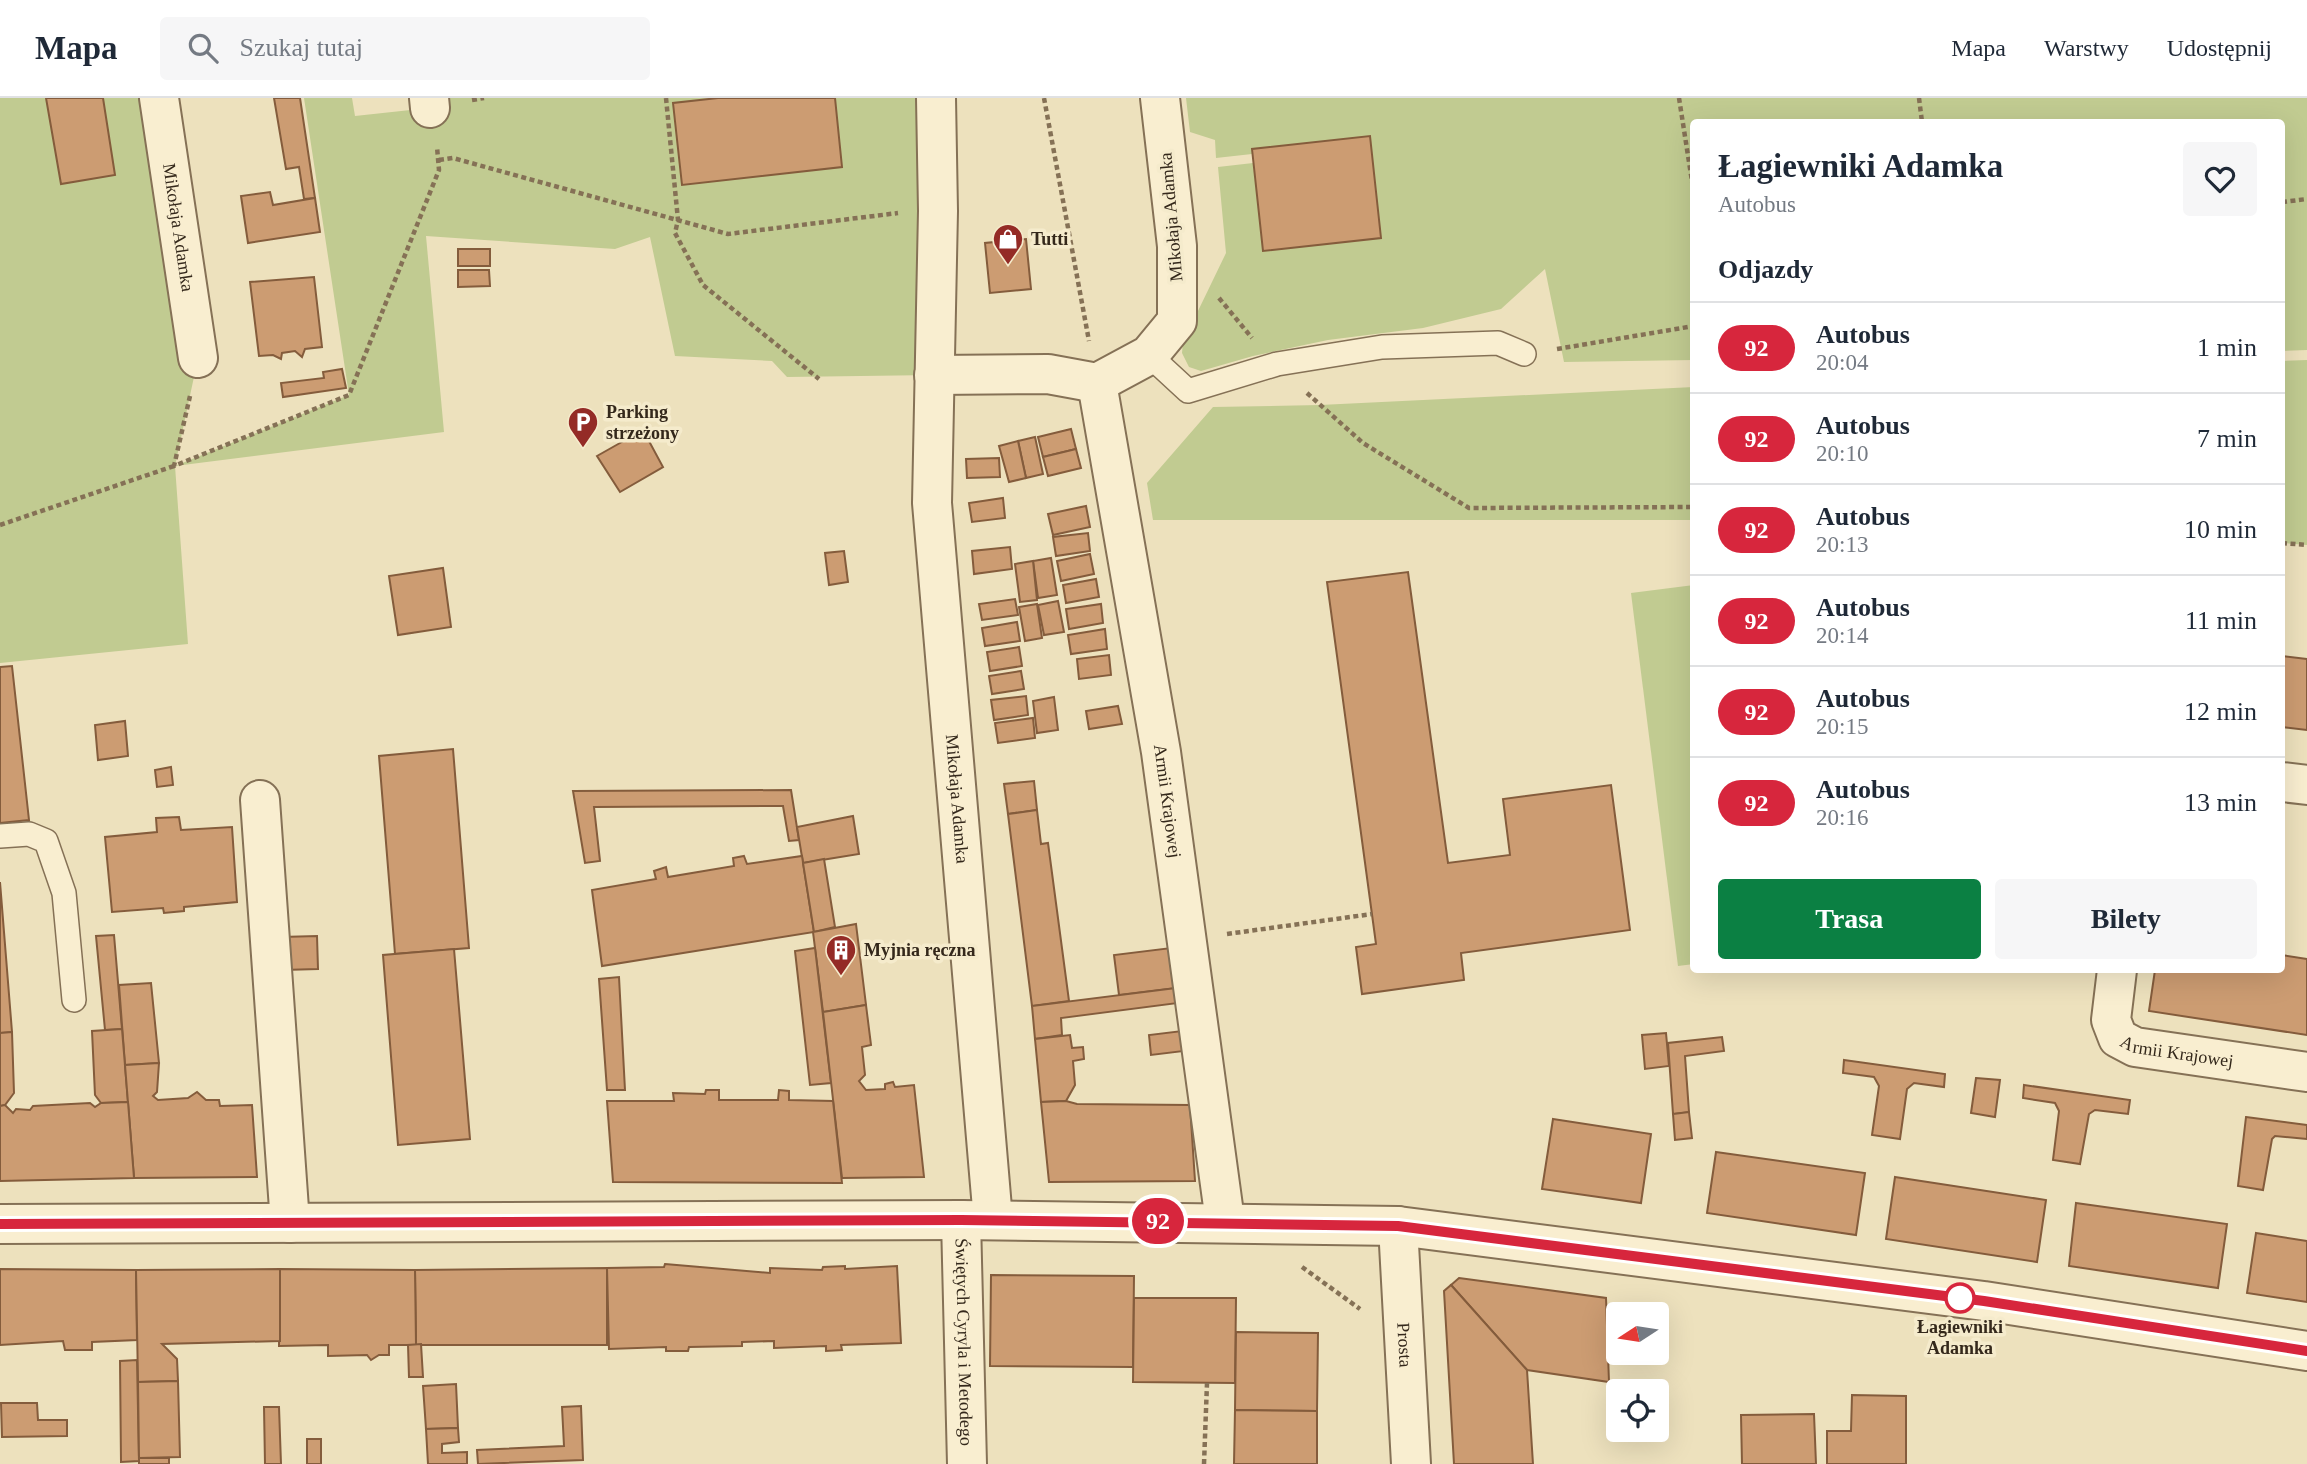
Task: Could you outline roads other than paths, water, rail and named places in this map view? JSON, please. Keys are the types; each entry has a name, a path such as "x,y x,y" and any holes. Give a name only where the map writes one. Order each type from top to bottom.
{"street":[{"name":"Mikołaja Adamka","path":"159,98 198,358"},
{"name":"Mikołaja Adamka","path":"936,98 937,211 932,503 977,1220"},
{"name":"Mikołaja Adamka","path":"1097,383 1149,355 1177,321 1177,246 1160,98"},
{"path":"934,375 1048,374 1097,383"},
{"name":"Armii Krajowej","path":"1097,383 1161,752 1225,1221"},
{"path":"2285,782 2307,785"},
{"path":"260,800 290,1223"},
{"name":"Armii Krajowej","path":"2117,973 2110,1020 2118,1038 2135,1047 2307,1072"},
{"path":"0,1224 977,1220 1225,1221 1398,1226 1984,1301 2307,1351"},
{"name":"Świętych Cyryla i Metodego","path":"967,1464 977,1220"},
{"name":"Prosta","path":"1398,1226 1411,1464"}],"lane":[{"path":"1149,355 1188,391 1277,364 1382,347 1498,343 1524,354"},
{"path":"0,836 29,834 46,841 64,893 74,1000"}],"place":[{"name":"Tutti","path":"1008,266"},
{"name":"Parking strzeżony","path":"583,449"},
{"name":"Myjnia ręczna","path":"841,977"},
{"name":"Łagiewniki Adamka","path":"1960,1298"}]}
